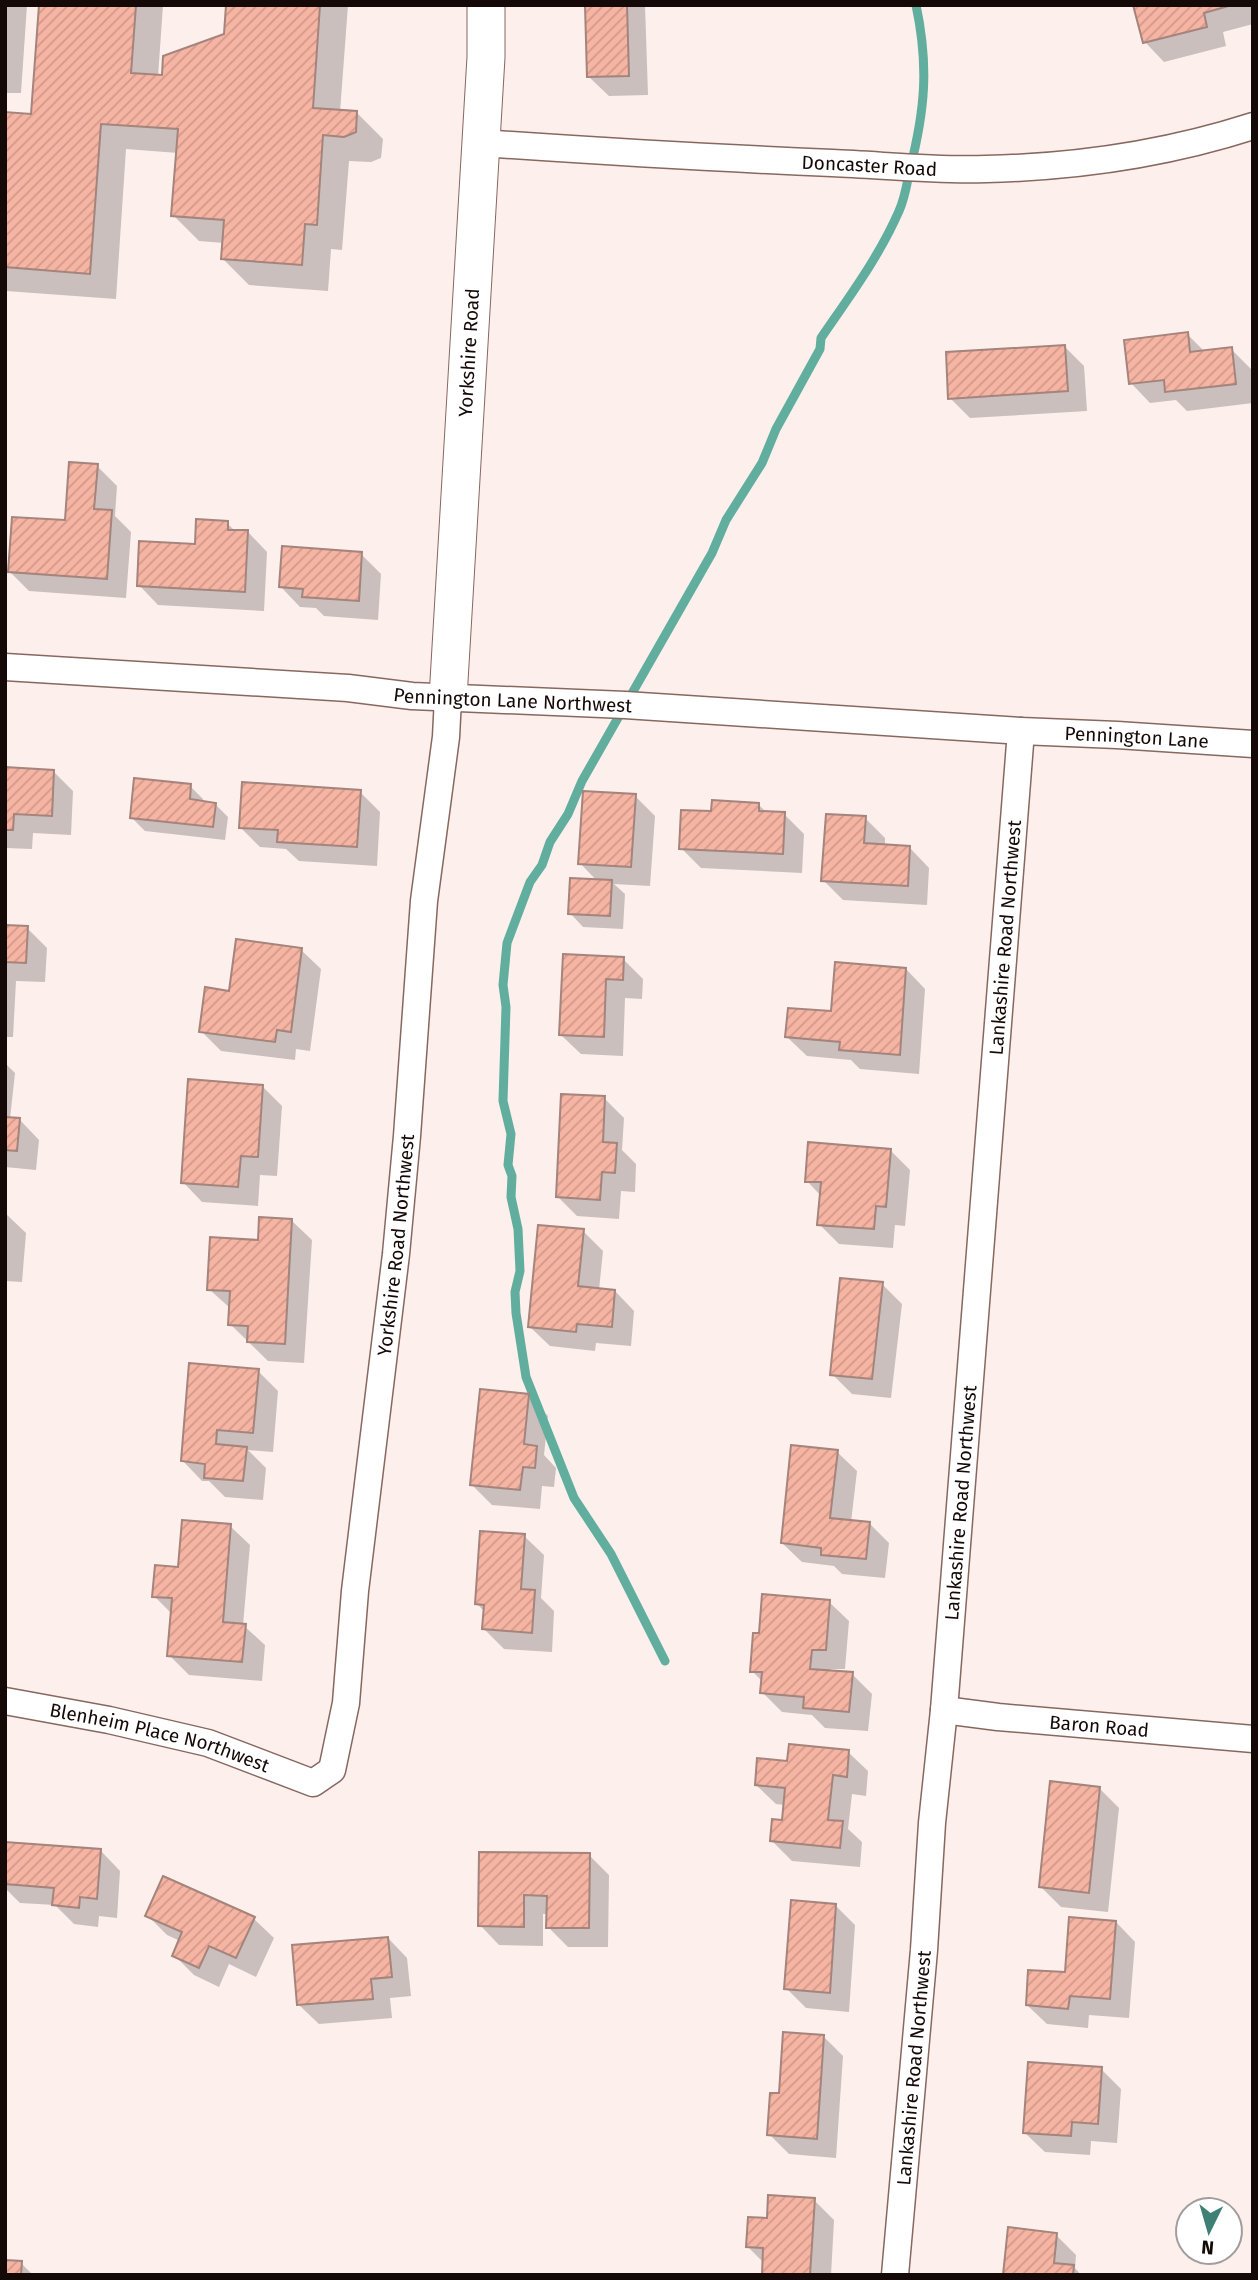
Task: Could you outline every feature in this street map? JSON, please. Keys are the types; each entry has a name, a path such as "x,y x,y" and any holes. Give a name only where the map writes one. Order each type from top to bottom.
{"street":[{"name":"Yorkshire Road","path":"448,698 482,143 486,5"},
{"name":"Doncaster Road","path":"482,143 740,159 984,170 1058,166 1140,155 1253,126"},
{"name":"Pennington Lane Northwest","path":"5,667 348,688 448,698 625,705 1021,732"},
{"name":"Yorkshire Road Northwest","path":"313,1783 332,1770 346,1703 355,1591 396,1254 424,901 446,737 448,698"},
{"name":"Pennington Lane","path":"1021,732 1253,744"},
{"name":"Lankashire Road Northwest","path":"895,2275 924,1950 932,1823 944,1710 1021,732"},
{"name":"Blenheim Place Northwest","path":"5,1701 109,1720 208,1743 313,1783"},
{"name":"Baron Road","path":"944,1710 1253,1739"}],"building":[{"path":"39,5 136,5 131,73 162,75 163,56 224,34 226,5 320,5 313,108 357,111 356,132 344,137 323,135 317,225 305,224 302,265 221,259 224,220 171,216 178,129 101,124 90,274 5,267 5,112 31,114"},
{"path":"585,5 627,5 629,76 587,77"},
{"path":"1133,5 1232,5 1204,13 1207,27 1143,43"},
{"path":"1188,332 1190,352 1232,347 1236,384 1165,392 1164,380 1129,384 1124,340"},
{"path":"1065,345 1068,391 948,399 946,352"},
{"path":"69,462 98,464 94,509 112,510 107,579 8,572 12,517 65,520"},
{"path":"196,519 228,521 228,530 248,530 245,592 137,586 139,541 195,544"},
{"path":"282,546 362,552 359,601 302,597 303,589 279,587"},
{"path":"5,767 54,770 52,816 14,814 13,830 5,830"},
{"path":"134,778 191,784 190,799 216,803 213,827 130,818"},
{"path":"242,782 361,790 357,847 277,842 278,830 239,828"},
{"path":"583,791 636,794 631,867 578,864"},
{"path":"712,800 759,803 759,811 785,812 783,854 679,849 681,810 711,811"},
{"path":"826,814 866,816 864,843 910,846 908,886 821,881"},
{"path":"570,878 612,880 610,916 568,914"},
{"path":"5,925 28,926 26,963 5,962"},
{"path":"236,939 302,948 291,1032 277,1030 275,1042 199,1032 205,987 229,991"},
{"path":"563,954 624,957 623,980 606,979 604,1037 559,1035"},
{"path":"835,962 906,968 900,1055 839,1050 840,1042 785,1037 788,1008 831,1011"},
{"path":"188,1079 263,1085 258,1157 241,1156 238,1187 181,1183"},
{"path":"561,1094 605,1096 603,1142 617,1143 615,1173 602,1172 600,1200 556,1197"},
{"path":"5,1117 20,1118 17,1151 5,1150"},
{"path":"808,1142 891,1149 886,1207 876,1206 874,1229 817,1225 821,1182 805,1182"},
{"path":"259,1217 292,1219 285,1344 247,1342 248,1326 228,1325 230,1291 207,1290 210,1237 258,1240"},
{"path":"538,1225 584,1229 578,1286 615,1290 612,1327 577,1324 576,1332 528,1327"},
{"path":"840,1278 883,1282 872,1379 830,1375"},
{"path":"189,1363 259,1369 253,1433 217,1430 216,1444 247,1447 243,1481 204,1478 205,1464 181,1461"},
{"path":"480,1389 529,1394 524,1444 537,1446 535,1468 523,1467 520,1490 470,1485"},
{"path":"791,1445 838,1450 830,1518 870,1522 866,1559 821,1555 821,1548 781,1543"},
{"path":"182,1520 231,1524 223,1622 246,1624 242,1662 167,1656 172,1598 152,1597 155,1565 178,1567"},
{"path":"480,1531 525,1534 521,1589 535,1590 532,1633 482,1629 484,1605 475,1604"},
{"path":"762,1594 830,1600 826,1650 812,1650 810,1669 853,1672 849,1712 803,1708 804,1697 760,1693 762,1672 750,1672 753,1633 759,1633"},
{"path":"789,1744 849,1750 847,1777 833,1775 828,1820 843,1821 840,1848 770,1841 772,1819 782,1820 785,1788 755,1785 757,1758 787,1761"},
{"path":"1050,1781 1100,1787 1089,1893 1039,1887"},
{"path":"5,1842 101,1849 97,1899 80,1897 79,1908 52,1905 54,1888 5,1884"},
{"path":"479,1852 590,1853 589,1928 546,1928 547,1896 524,1895 524,1927 478,1926"},
{"path":"163,1876 255,1917 236,1958 209,1946 199,1968 172,1956 182,1932 145,1916"},
{"path":"791,1900 836,1904 830,1993 784,1989"},
{"path":"1069,1917 1116,1921 1110,1999 1070,1996 1068,2009 1026,2005 1028,1970 1065,1972"},
{"path":"388,1937 392,1977 371,1979 373,1999 297,2005 292,1945"},
{"path":"783,2032 824,2035 817,2139 767,2135 770,2093 779,2093"},
{"path":"1028,2062 1102,2067 1098,2124 1072,2122 1071,2136 1023,2133"},
{"path":"768,2195 815,2198 810,2275 762,2275 763,2248 746,2247 748,2217 767,2218"},
{"path":"1008,2227 1057,2233 1054,2263 1074,2265 1073,2275 1003,2275"},
{"path":"5,2260 22,2261 21,2275 5,2275"}],"waterway":[{"path":"665,1661 611,1554 574,1498 526,1377 516,1313 515,1292 520,1271 518,1229 511,1197 512,1176 508,1165 511,1134 503,1101 506,1007 503,985 507,943 530,882 542,865 550,842 568,814 582,781 712,553 726,520 762,463 776,429 820,349 821,338 873,261 899,211 915,148 924,88 923,48 916,5"}]}
